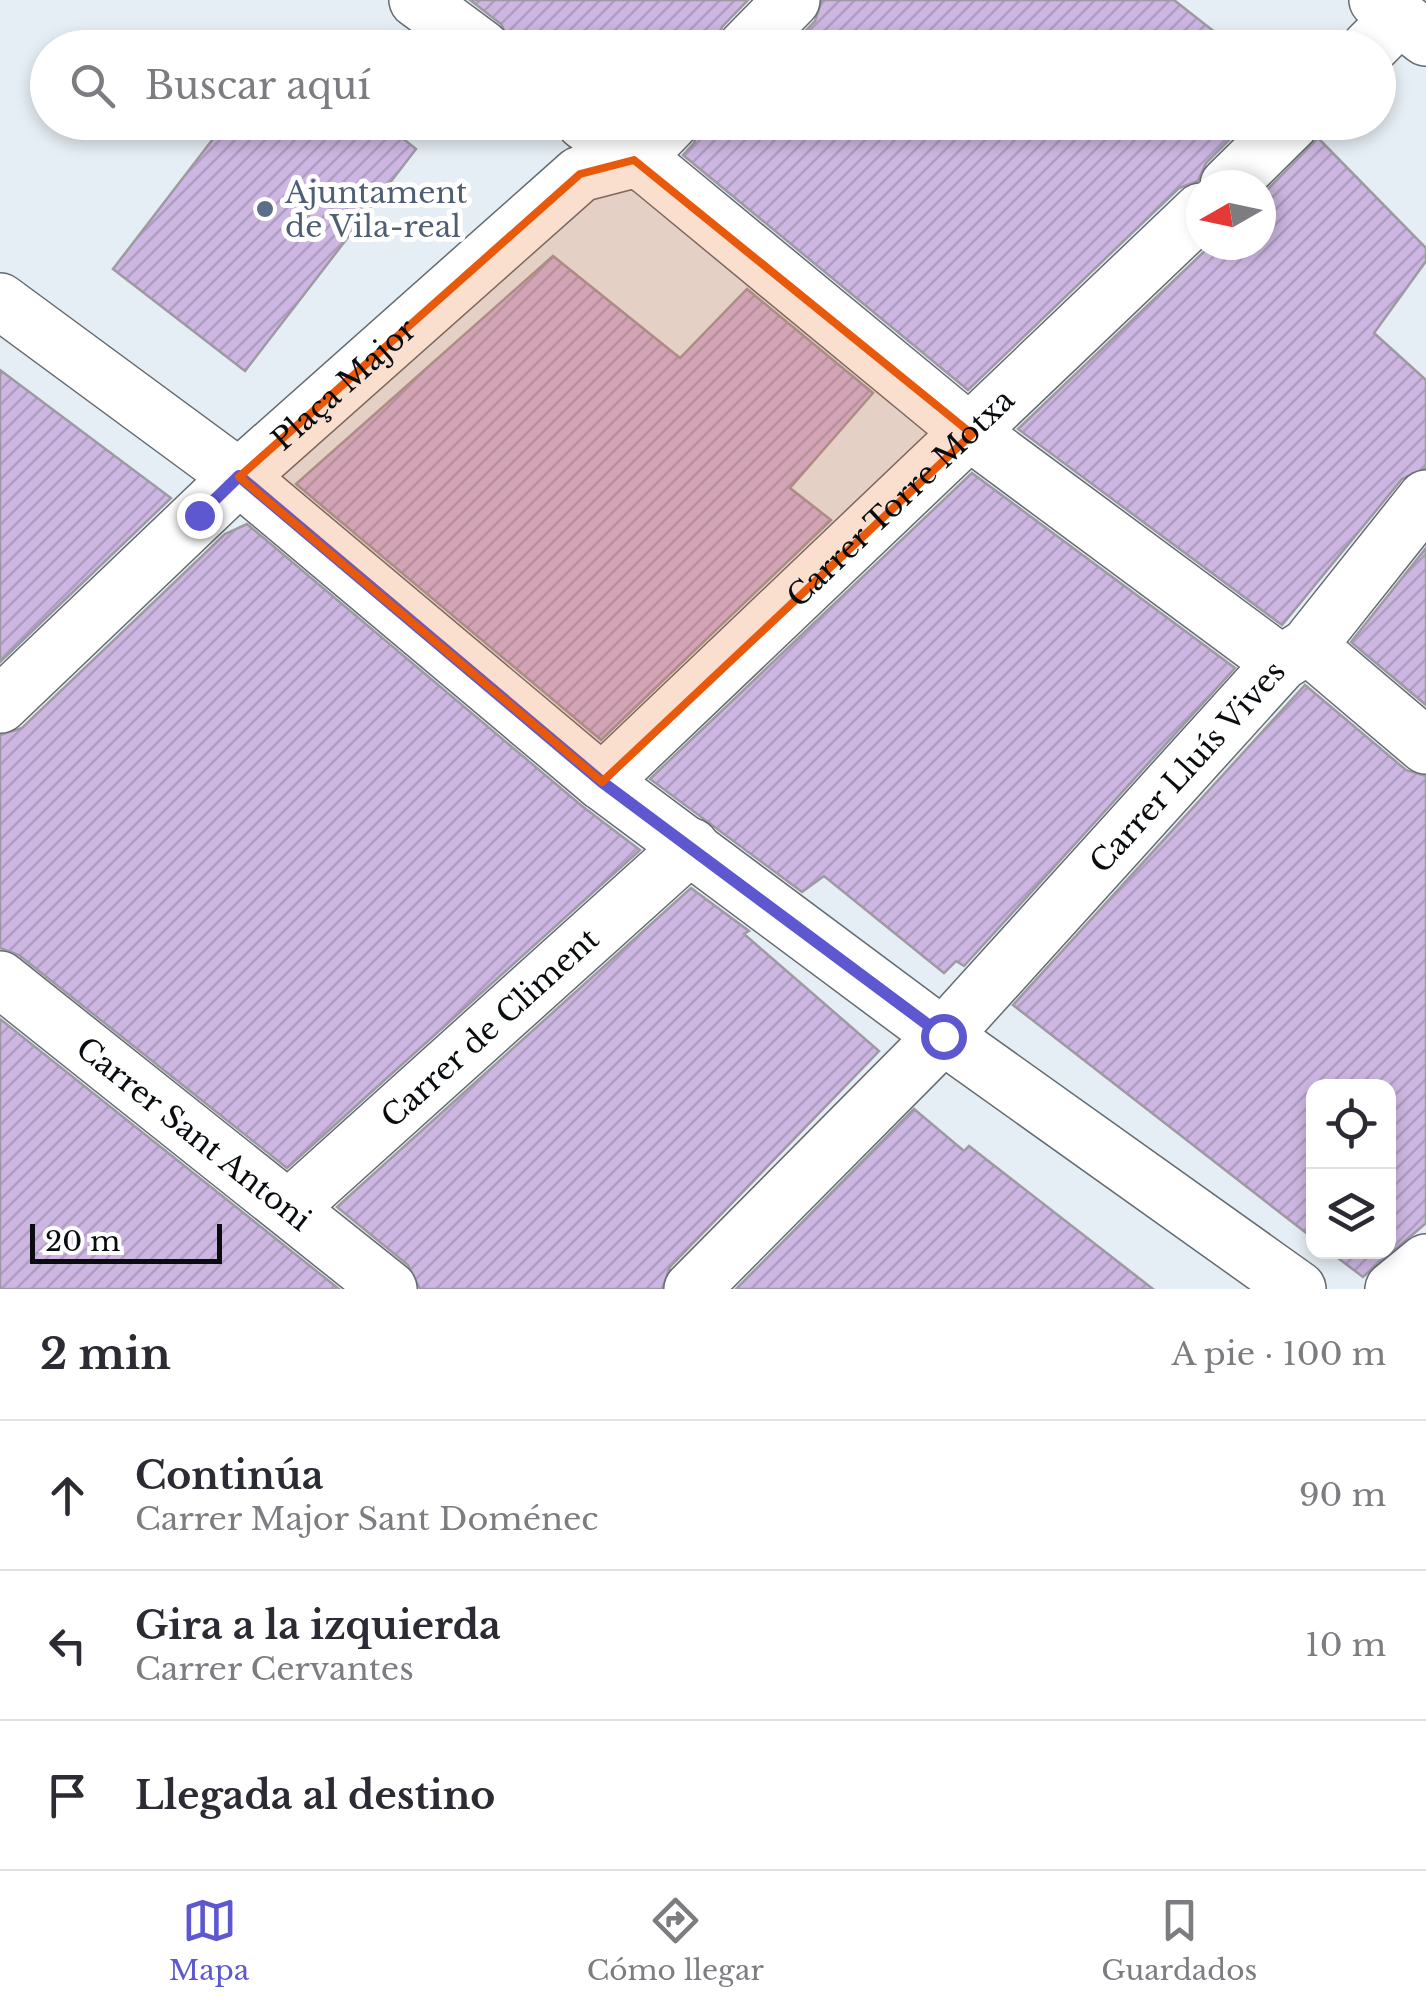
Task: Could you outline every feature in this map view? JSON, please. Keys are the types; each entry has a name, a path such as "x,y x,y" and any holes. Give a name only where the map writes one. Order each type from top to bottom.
{"street":[{"path":"417,0 458,30"},
{"path":"763,30 792,0"},
{"path":"1243,170 1274,140"},
{"path":"652,141 972,434 1426,746"},
{"name":"Plaça Major","path":"0,705 239,476 580,174 652,141"},
{"name":"Carrer Torre Motxa","path":"602,782 972,434 1186,226"},
{"path":"0,302 239,476 602,782 943,1036 1298,1289"},
{"name":"Carrer Lluís Vives","path":"692,1289 943,1036 1294,654 1426,498"},
{"name":"Carrer de Climent","path":"289,1208 691,846"},
{"name":"Carrer Sant Antoni","path":"0,979 389,1289"},
{"path":"1393,1289 1426,1262"}],"highlighted area":[{"path":"634,160 972,434 602,782 239,477 580,174"}],"building":[{"path":"470,0 748,0 721,30 504,30"},
{"path":"822,0 1174,0 1212,30 806,30 815,21"},
{"name":"Ajuntament de Vila-real","path":"212,140 405,140 416,149 245,371 113,269"},
{"path":"695,140 1229,140 1203,170 1186,170 1186,185 968,390 683,155"},
{"path":"1316,140 1426,248 1426,261 1374,333 1426,380 1426,468 1402,479 1282,625 1018,429 1195,260 1276,260 1276,181"},
{"path":"553,256 680,358 747,289 873,393 790,488 831,520 601,740 296,484"},
{"path":"0,370 171,498 0,662"},
{"path":"972,473 1235,668 964,966 956,961 944,973 824,876 802,892 650,779"},
{"path":"247,524 582,806 640,850 287,1168 19,955 0,948 0,735 22,728 225,534"},
{"path":"1426,548 1426,705 1351,642"},
{"path":"1305,685 1406,770 1426,776 1426,1223 1396,1249 1396,1079 1306,1079 1306,1233 1013,1005"},
{"path":"691,888 749,931 744,934 879,1051 670,1267 662,1289 420,1289 408,1265 337,1207"},
{"path":"0,1019 339,1289 0,1289"},
{"path":"914,1109 964,1151 969,1146 1153,1289 736,1289"},
{"path":"1339,1259 1384,1259 1363,1277"}],"place":[{"name":"Ajuntament de Vila-real","path":"265,209"}],"route":[{"path":"199,515 239,476 602,782 943,1036"}]}
